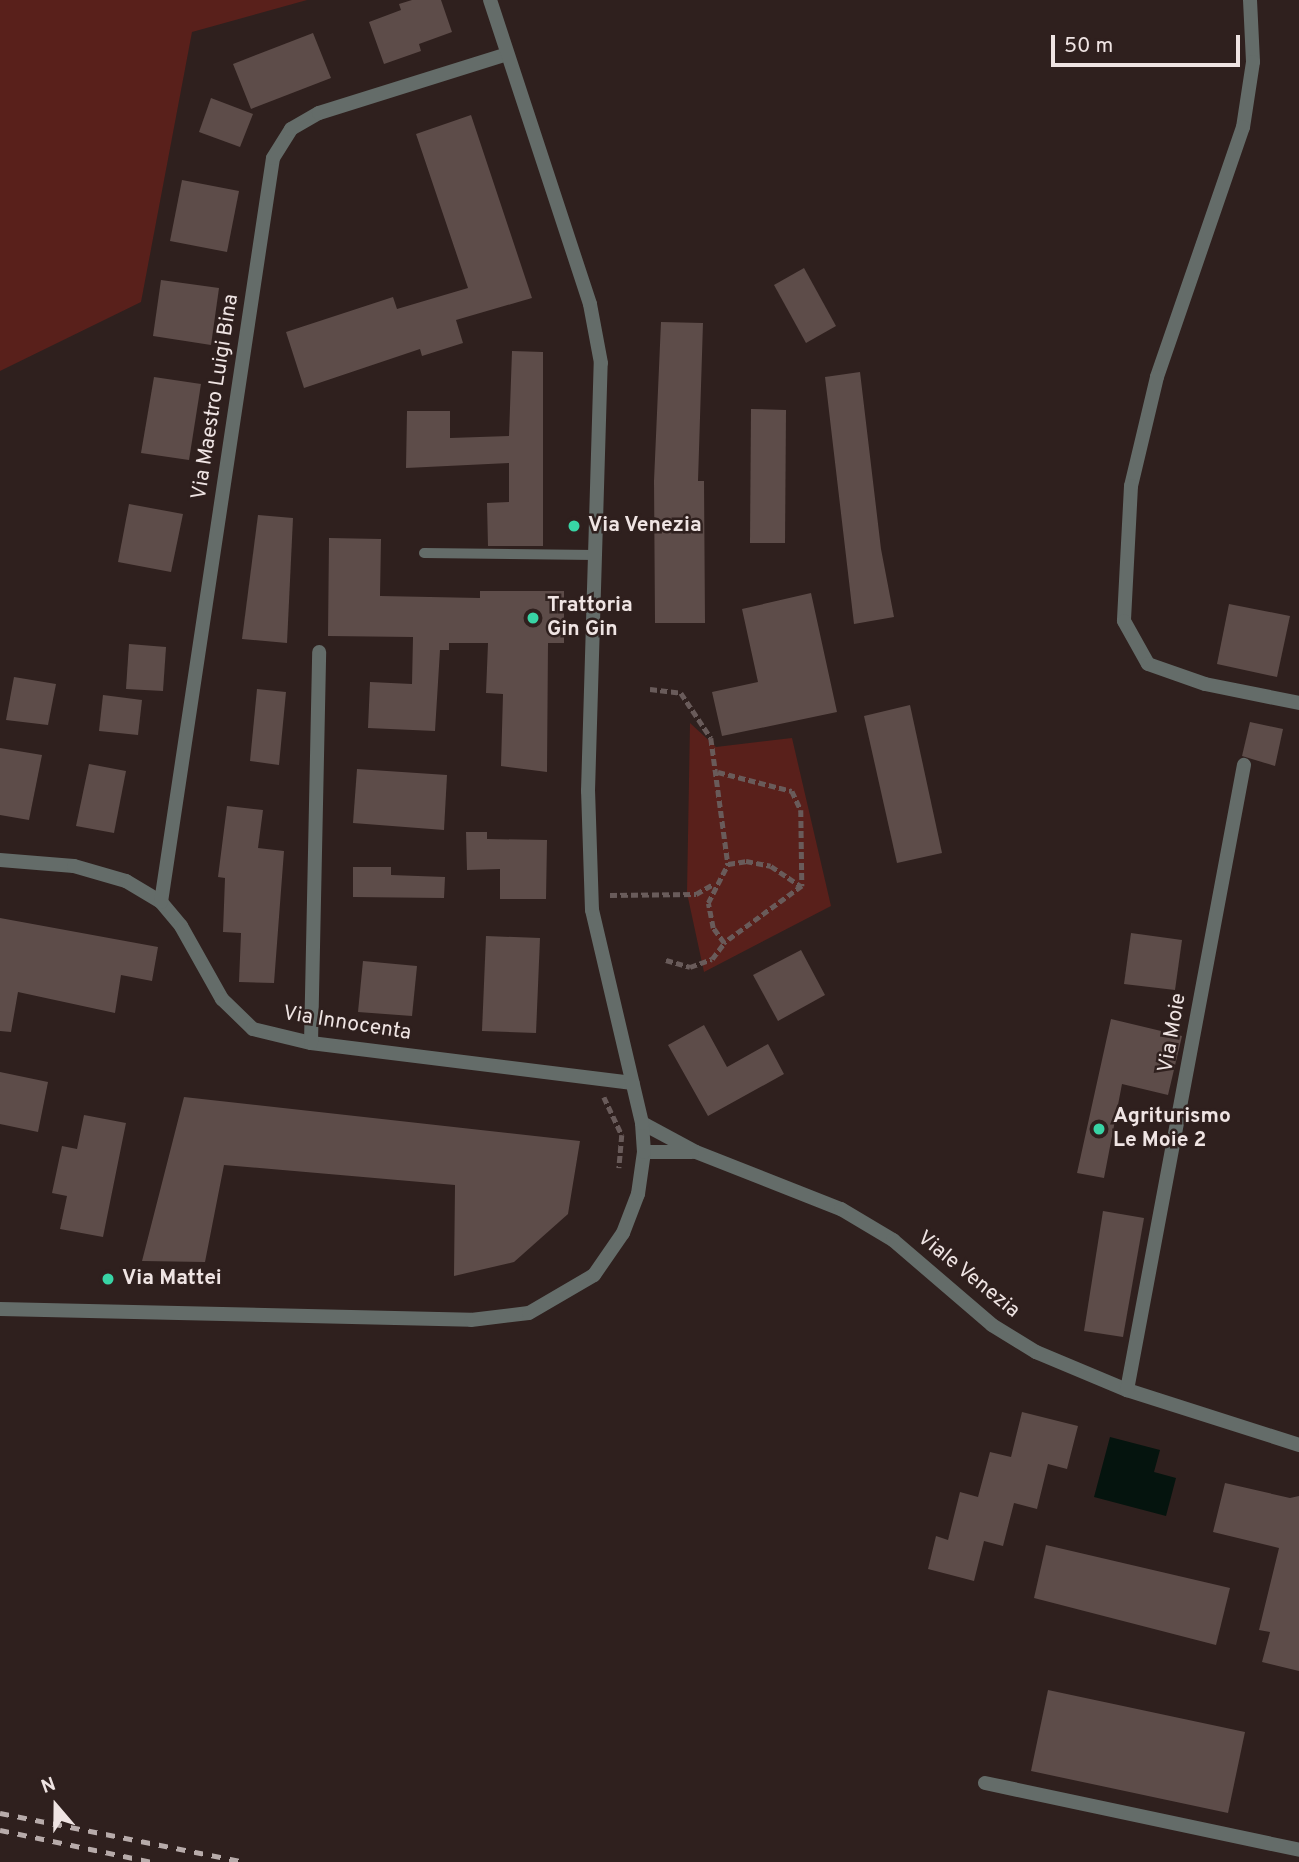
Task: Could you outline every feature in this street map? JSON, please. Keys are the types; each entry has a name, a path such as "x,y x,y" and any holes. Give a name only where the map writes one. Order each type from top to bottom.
{"street":[{"path":"0,1309 471,1320 529,1313 568,1294 594,1275 623,1233 638,1194 644,1152 642,1123 591,894 588,791 601,363 590,304 489,0"},
{"path":"1250,0 1253,62 1243,127 1157,377 1131,486 1124,621 1147,664 1205,684 1299,703"},
{"name":"Via Maestro Luigi Bina","path":"160,902 274,158 291,129 319,113 507,54"},
{"path":"311,1043 319,652"},
{"name":"Via Moie","path":"1127,1390 1244,765"},
{"name":"Via Innocenta","path":"0,860 74,866 126,881 160,902 181,926 222,999 253,1029 311,1043 633,1083"},
{"name":"Viale Venezia","path":"642,1123 695,1152 841,1209 893,1240 992,1325 1036,1352 1127,1390 1299,1445"},
{"name":"Viale Venezia","path":"644,1152 695,1152"},
{"path":"985,1783 1299,1850"}],"lane":[{"path":"424,553 596,555"}],"path":[{"path":"650,689 681,693 711,738 718,772 728,863 715,883 708,902 713,928 724,943"},
{"path":"718,772 792,791 801,810 802,886"},
{"path":"728,863 746,861 771,866 802,886"},
{"path":"591,894 696,894 715,883"},
{"path":"666,960 690,967 712,959 724,943 802,886"},
{"path":"596,1079 622,1135 619,1174"}],"shaded area":[{"path":"0,0 307,0 192,32 141,302 0,371"},
{"path":"690,723 716,747 792,738 831,906 704,972 687,893"},
{"path":"1110,1437 1160,1450 1154,1472 1176,1478 1166,1516 1094,1497"}],"building":[{"path":"412,0 441,0 452,32 419,44 421,51 384,64 369,22 401,10 399,4"},
{"path":"313,33 331,78 251,109 233,64"},
{"path":"211,98 253,114 240,147 199,132"},
{"path":"471,115 532,298 456,320 463,343 422,356 420,349 304,388 286,332 393,297 397,309 468,288 416,134"},
{"path":"182,180 239,191 227,252 170,241"},
{"path":"804,268 836,326 806,343 774,285"},
{"path":"161,280 219,288 211,345 153,336"},
{"path":"661,322 703,323 698,481 704,481 705,623 655,623 654,481"},
{"path":"512,351 543,352 543,546 488,546 487,503 509,502 509,463 406,468 407,411 450,411 450,438 509,436"},
{"path":"860,372 881,549 894,617 854,624 825,377"},
{"path":"154,377 201,384 189,460 141,453"},
{"path":"751,409 786,410 785,543 750,543"},
{"path":"129,504 183,514 171,572 118,562"},
{"path":"258,515 293,518 287,643 242,639"},
{"path":"329,538 381,539 380,596 480,598 480,591 564,591 564,643 548,643 547,772 501,766 503,694 486,693 488,643 449,643 449,650 440,650 435,731 368,728 370,682 412,684 413,637 328,636"},
{"path":"811,593 837,712 722,736 712,692 758,682 742,609"},
{"path":"1229,604 1290,616 1277,677 1217,664"},
{"path":"129,644 166,647 163,691 126,689"},
{"path":"14,677 56,684 48,725 6,720"},
{"path":"257,689 286,692 279,765 250,761"},
{"path":"103,695 142,700 138,735 99,731"},
{"path":"910,705 942,853 897,863 864,716"},
{"path":"1250,722 1283,729 1275,766 1242,756"},
{"path":"0,748 42,755 29,820 0,815"},
{"path":"89,764 126,771 114,833 76,826"},
{"path":"357,769 447,775 444,830 353,823"},
{"path":"227,806 263,810 258,848 284,851 274,983 239,982 241,933 223,932 225,878 218,877"},
{"path":"466,832 487,832 487,839 547,840 546,899 500,899 500,869 467,870"},
{"path":"353,867 391,867 391,875 445,877 444,898 353,897"},
{"path":"0,918 158,947 152,981 121,975 115,1013 18,992 11,1032 0,1031"},
{"path":"1131,933 1182,940 1175,990 1124,984"},
{"path":"486,936 540,938 536,1033 482,1031"},
{"path":"801,950 825,995 778,1021 753,975"},
{"path":"363,961 417,966 412,1016 358,1012"},
{"path":"1111,1019 1182,1036 1168,1095 1122,1084 1104,1178 1077,1173"},
{"path":"704,1025 727,1067 768,1044 784,1074 708,1116 668,1045"},
{"path":"0,1072 48,1082 38,1132 0,1124"},
{"path":"184,1097 580,1141 568,1214 514,1262 454,1276 455,1185 224,1165 205,1262 142,1261"},
{"path":"84,1115 126,1123 103,1237 60,1229 67,1196 52,1193 62,1146 77,1149"},
{"path":"1103,1211 1144,1218 1123,1337 1084,1331"},
{"path":"1022,1412 1078,1426 1067,1469 1048,1464 1037,1509 1014,1503 1003,1546 984,1541 974,1581 928,1569 936,1536 948,1540 960,1492 978,1497 990,1452 1011,1457"},
{"path":"1225,1483 1290,1498 1299,1496 1299,1671 1262,1662 1270,1632 1259,1630 1279,1548 1213,1532"},
{"path":"1046,1545 1230,1588 1216,1645 1034,1598"},
{"path":"1048,1690 1245,1732 1228,1813 1031,1771"}],"railway":[{"path":"0,1813 245,1862"},
{"path":"0,1830 152,1862"}],"place":[{"name":"Via Venezia","path":"574,526"},
{"name":"Trattoria Gin Gin","path":"533,618"},
{"name":"Agriturismo Le Moie 2","path":"1099,1129"},
{"name":"Via Mattei","path":"108,1279"}]}
